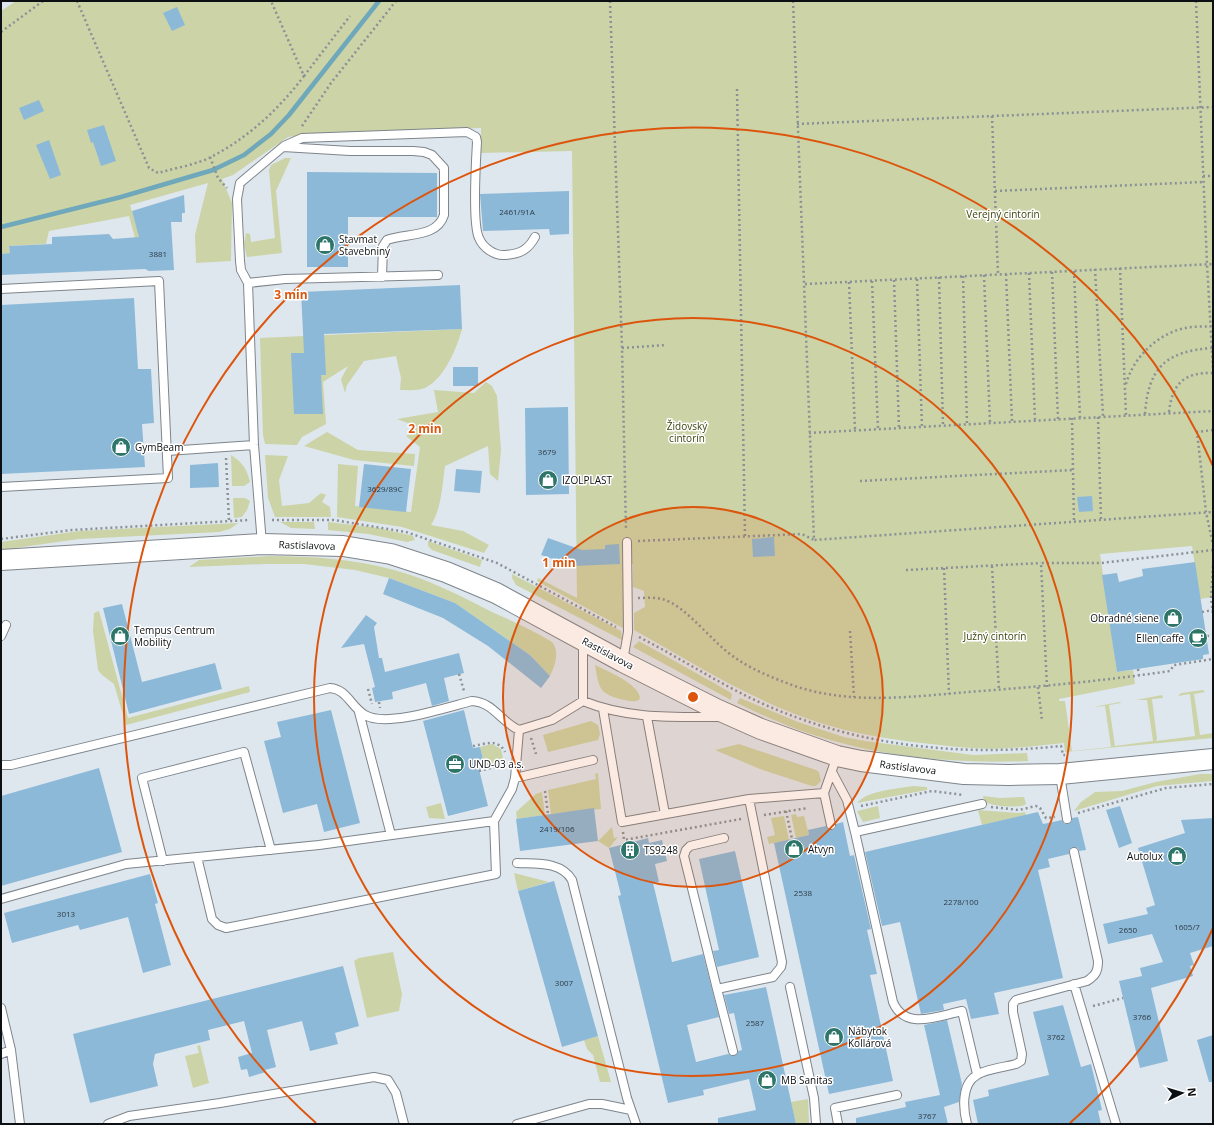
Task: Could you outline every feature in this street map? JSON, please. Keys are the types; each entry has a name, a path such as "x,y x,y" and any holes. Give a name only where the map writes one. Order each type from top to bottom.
{"street":[{"name":"Rastislavova","path":"1,560 262,544 343,546 391,554 446,572 496,593 623,662 733,716 800,744 834,764 861,761 964,774 1010,775 1060,774 1213,758"}],"lane":[{"path":"262,544 254,445 248,283 240,261 238,190 240,183 246,176 294,140 310,136 467,132 473,135 477,142 476,229 482,244 496,254 517,254 527,249 535,237"},
{"path":"283,147 343,151 413,151 424,152 440,161 444,168 444,215 442,222 430,231 387,240 383,246 382,277"},
{"path":"248,283 285,279 438,275"},
{"path":"1,289 159,281 168,478 1,487"},
{"path":"167,451 254,445"},
{"path":"623,662 628,632 627,542"},
{"path":"1,636 6,625"},
{"path":"583,701 584,640"},
{"path":"1,765 11,765 330,688 341,690 359,712 391,835"},
{"path":"359,712 377,720 388,720 472,701 480,701 487,704 509,725 519,730 552,720 583,701"},
{"path":"583,701 603,709 647,716 733,716"},
{"path":"603,709 622,822 748,799 824,794"},
{"path":"647,716 665,814"},
{"path":"197,857 212,919 218,925 226,928 496,874 494,821 512,789 515,778 519,730"},
{"path":"163,861 142,778 244,752 271,850"},
{"path":"515,778 593,760"},
{"path":"831,825 824,794 834,764"},
{"path":"834,764 847,800 891,994 896,1010 904,1017 920,1020 962,1011 977,1074"},
{"path":"1060,774 1067,819"},
{"path":"717,989 772,977 781,967 782,962 748,799"},
{"path":"855,832 982,804"},
{"path":"1,899 126,864 271,850 494,821"},
{"path":"724,838 690,846 686,850 684,856 733,1051"},
{"path":"967,1124 964,1114 965,1095 970,1081 977,1074 1016,1064 1021,1061 1022,1054 1013,1012 1013,1004 1016,1000 1087,981 1094,976 1098,970 1098,961 1074,852"},
{"path":"517,863 560,868 568,873 572,880 631,1110 636,1124"},
{"path":"1074,984 1116,1124"},
{"path":"790,987 814,1098 816,1124"},
{"path":"1,1008 11,1050 20,1124"},
{"path":"1,1054 11,1050"},
{"path":"108,1124 129,1116 220,1103 374,1077 388,1080 396,1093 404,1124"},
{"path":"838,1124 835,1108 897,1095"},
{"path":"517,1124 590,1104 602,1104 631,1110"}],"path":[{"path":"1,32 43,1"},
{"path":"77,1 150,168 158,173 210,157 239,140 284,102 350,16"},
{"path":"271,1 304,76"},
{"path":"294,140 332,83 396,1"},
{"path":"610,1 627,542 802,534 814,540 1213,512"},
{"path":"793,1 814,540"},
{"path":"1196,1 1203,182 1212,327 1213,369"},
{"path":"737,89 745,536"},
{"path":"797,124 1213,108"},
{"path":"992,116 998,274"},
{"path":"210,157 218,178"},
{"path":"1203,176 1213,176"},
{"path":"995,191 1203,182"},
{"path":"805,284 1213,264"},
{"path":"1120,268 1126,415"},
{"path":"1095,269 1103,416"},
{"path":"1074,270 1080,418"},
{"path":"1052,272 1058,419"},
{"path":"1029,273 1035,420"},
{"path":"1006,274 1012,421"},
{"path":"984,275 990,423"},
{"path":"963,276 967,424"},
{"path":"939,277 943,425"},
{"path":"917,278 922,426"},
{"path":"894,280 899,428"},
{"path":"872,281 878,429"},
{"path":"849,282 855,430"},
{"path":"1125,387 1133,366 1156,342 1183,328 1212,327"},
{"path":"622,348 666,345"},
{"path":"1145,414 1148,387 1161,367 1170,359 1185,351 1212,348"},
{"path":"1169,412 1170,399 1179,382 1196,374 1213,373"},
{"path":"809,433 1213,410"},
{"path":"1098,416 1101,520"},
{"path":"1072,418 1074,522"},
{"path":"1213,430 1198,432 1206,512 1213,545"},
{"path":"225,447 229,521"},
{"path":"860,481 1073,470"},
{"path":"1,539 72,530 229,521 334,520 370,524 406,532 497,563 640,637 759,702 842,734 915,746 955,750 1018,751 1062,746 1063,755 1070,754"},
{"path":"906,570 1042,563 1101,563 1213,550"},
{"path":"1042,563 1048,686"},
{"path":"992,566 999,690"},
{"path":"1213,566 1211,598 1213,614"},
{"path":"944,568 949,694"},
{"path":"628,598 662,599 675,604 718,645 736,659 753,668 792,685 825,693 854,697 949,694 1048,686 1170,671 1174,665 1213,659"},
{"path":"1202,612 1212,610"},
{"path":"850,631 854,697"},
{"path":"1207,636 1213,636"},
{"path":"1138,669 1139,676"},
{"path":"460,674 464,693"},
{"path":"1038,687 1042,720"},
{"path":"368,689 372,704"},
{"path":"531,737 536,754"},
{"path":"473,746 492,742 502,747 505,751 504,760 501,764 479,771"},
{"path":"545,792 548,814"},
{"path":"786,811 792,839"},
{"path":"1082,1009 1123,998"}],"green space":[{"path":"16,1 1213,1 1213,597 1200,599 1192,546 1100,554 1117,672 1133,670 1135,684 1059,699 1059,701 1065,701 1072,751 1111,747 1105,706 1093,707 1120,702 1121,703 1109,705 1115,746 1153,741 1147,700 1136,700 1162,695 1163,698 1152,699 1156,741 1195,736 1190,694 1178,696 1181,693 1203,690 1205,692 1194,694 1200,735 1213,733 1213,738 1065,752 1064,743 1030,747 990,749 895,740 860,733 826,725 792,713 751,695 634,630 634,613 645,607 644,591 633,587 633,564 625,564 623,628 537,581 538,578 577,598 572,151 481,153 481,128 313,134 288,137 233,175 222,179 232,203 231,261 196,263 195,235 208,183 130,205 136,224 143,237 135,238 129,216 49,231 46,244 9,246 10,253 1,254 1,11"},
{"path":"285,158 291,158 276,191 282,253 247,257 244,245 246,233 250,234 251,242 275,238 269,170 271,165"},
{"path":"462,329 457,345 449,362 432,384 422,389 400,390 401,378 396,356 364,361 347,385 345,393 341,379 348,366 323,382 326,424 302,437 297,445 265,444 263,435 260,338"},
{"path":"486,382 492,386 497,396 501,450 498,481 490,474 488,446 445,466 439,504 435,518 431,525 463,531 489,545 484,553 402,527 337,517 338,464 358,466 355,506 411,512 420,447 406,436 418,427 397,419 438,412 434,390 474,393"},
{"path":"327,432 358,450 415,454 414,466 354,460 304,446"},
{"path":"231,455 244,466 247,473 250,482 244,486 232,486"},
{"path":"265,455 288,456 279,480 282,506 309,503 321,493 326,495 322,502 330,507 331,517 275,517 268,498"},
{"path":"233,498 245,498 250,501 247,510 242,517 234,518"},
{"path":"280,522 314,522 315,529 291,528"},
{"path":"328,522 379,528 413,536 415,540 407,542 368,534 328,530"},
{"path":"238,523 230,529 219,532 79,539 1,550 1,542 79,531"},
{"path":"428,541 482,560 480,567 432,550 428,546"},
{"path":"270,556 317,558 364,563 394,570 432,583 552,642 556,650 556,654 552,672 550,676 530,655 455,603 389,578 355,570 304,564 189,567 199,560"},
{"path":"512,574 621,631 622,640 516,585 512,578"},
{"path":"99,611 128,718 249,686 250,692 126,725 114,684 98,670 93,631 94,613"},
{"path":"639,641 728,691 732,694 731,700 633,647"},
{"path":"595,665 628,682 638,692 640,697 639,700 632,701 620,699 603,691 599,683"},
{"path":"740,698 798,722 844,737 973,755 1027,753 1028,761 1001,762 946,760 863,748 837,742 783,724 737,703"},
{"path":"591,721 598,725 600,734 598,740 548,752 543,735"},
{"path":"492,744 501,749 503,758 500,763 485,767 480,747"},
{"path":"739,744 816,770 819,772 821,781 816,786 812,786 760,769 715,750"},
{"path":"598,773 601,809 551,814 548,790 596,779 595,774"},
{"path":"1200,774 1213,774 1213,781 1157,786 1074,811 1081,802 1095,792 1122,791 1156,782"},
{"path":"913,786 927,787 927,790 857,803 868,795 891,789"},
{"path":"542,792 545,815 517,819 516,812 536,794"},
{"path":"983,796 1000,798 1024,797 1026,804 1023,806 1011,807 992,804 984,801"},
{"path":"441,803 445,819 429,818 426,807"},
{"path":"878,806 880,818 863,822 857,811"},
{"path":"978,810 1019,813 1025,812 1026,815 982,825"},
{"path":"796,814 797,817 804,816 809,835 796,838 791,815"},
{"path":"784,816 789,840 769,844 767,837 775,835 771,818"},
{"path":"612,827 614,838 618,837 609,848 598,841"},
{"path":"514,873 549,882 518,891"},
{"path":"393,952 402,994 399,1011 367,1018 354,961 359,958"},
{"path":"598,1036 611,1082 600,1082 593,1055 587,1049 584,1040"},
{"path":"200,1045 209,1083 193,1088 185,1056 199,1053 197,1046"},
{"path":"808,1099 809,1123 796,1124 791,1102"}],"building":[{"path":"177,7 185,25 172,31 163,13"},
{"path":"39,100 44,111 24,120 19,108"},
{"path":"104,125 116,161 101,166 93,142 91,143 87,130"},
{"path":"49,140 61,175 50,179 36,145"},
{"path":"307,172 437,173 437,217 348,217 348,267 307,267"},
{"path":"569,191 569,234 550,235 549,229 483,231 480,194"},
{"path":"184,195 185,213 182,213 182,222 171,222 174,270 149,271 145,269 1,275 1,254 10,253 9,246 52,244 52,237 109,234 113,239 139,237 132,211"},
{"path":"460,285 462,329 324,334 326,375 321,375 323,414 294,414 291,353 304,353 301,292"},
{"path":"134,298 138,369 151,369 154,423 142,424 145,467 1,474 1,305"},
{"path":"453,367 478,367 478,386 453,386"},
{"path":"568,407 569,494 526,495 525,408"},
{"path":"218,463 219,487 190,488 190,465"},
{"path":"364,464 411,469 406,512 359,507"},
{"path":"456,469 482,471 480,493 454,491"},
{"path":"1092,496 1093,511 1079,512 1077,497"},
{"path":"774,537 775,556 753,557 752,539"},
{"path":"548,538 582,550 605,549 605,545 619,544 620,564 573,566 541,555"},
{"name":"Obradné siene","path":"1195,562 1209,654 1203,655 1203,659 1117,672 1102,575 1117,573 1119,582 1143,576 1142,569"},
{"path":"389,578 455,603 530,655 550,676 541,688 488,646 443,618 383,594"},
{"name":"Tempus Centrum Mobility","path":"122,604 142,682 215,663 222,689 129,714 103,608"},
{"path":"366,615 377,623 374,627 379,658 382,658 385,672 459,653 464,673 444,678 449,701 432,706 426,683 392,692 393,699 375,702 372,688 375,687 364,644 341,648"},
{"path":"331,710 360,823 324,832 317,804 283,813 264,741 281,737 277,722"},
{"path":"464,710 473,748 480,747 485,767 479,769 488,806 448,816 423,721"},
{"path":"99,768 122,852 1,886 1,796"},
{"path":"1120,806 1132,843 1119,848 1106,810"},
{"path":"594,808 598,841 520,851 516,819"},
{"path":"1038,812 1043,824 1062,820 1065,824 1068,824 1072,821 1072,818 1078,817 1086,850 1079,851 1078,848 1072,847 1069,850 1069,854 1048,859 1050,867 1038,870 1063,978 994,993 999,1014 971,1019 966,999 943,1004 944,1010 921,1014 900,922 882,926 865,852"},
{"path":"1213,818 1213,946 1190,953 1194,965 1190,966 1193,976 1151,988 1168,1061 1140,1068 1119,981 1142,976 1140,968 1163,962 1152,934 1108,944 1103,924 1148,914 1146,908 1155,905 1138,848 1185,833 1181,820"},
{"path":"843,822 850,856 854,855 871,929 867,930 877,974 870,975 893,1081 829,1094 774,843 809,835 808,830 826,826 829,830 833,830 836,827 836,824"},
{"path":"648,838 649,843 662,840 667,861 655,864 659,882 653,883 672,962 703,954 719,1017 687,1025 696,1062 728,1054 734,1056 738,1051 742,1050 734,1013 729,1014 724,995 766,987 796,1124 718,1124 718,1118 756,1110 749,1079 703,1090 704,1095 668,1103 618,896 621,895 609,848"},
{"path":"735,851 759,957 717,967 713,951 719,950 699,859"},
{"path":"150,874 158,903 155,904 171,965 143,973 128,917 80,930 78,925 12,943 4,913"},
{"path":"554,881 598,1036 562,1047 518,891"},
{"path":"343,966 359,1026 335,1033 338,1044 310,1051 302,1021 267,1030 276,1067 265,1070 266,1072 249,1077 247,1069 241,1070 238,1057 252,1053 244,1021 208,1030 210,1040 155,1054 153,1064 158,1086 90,1103 73,1034"},
{"path":"1063,1005 1081,1067 1091,1064 1102,1110 1098,1111 1101,1124 978,1124 973,1100 989,1096 988,1090 1049,1075 1033,1012"},
{"path":"947,1020 962,1084 959,1102 944,1107 948,1124 856,1124 856,1118 906,1107 905,1102 940,1095 924,1025"},
{"path":"1213,1035 1213,1082 1209,1082 1197,1040"}],"waterway":[{"path":"1,227 121,197 213,170 244,155 271,134 289,115 379,1"}],"place":[{"name":"Stavmat Stavebniny","path":"325,245"},
{"name":"GymBeam","path":"121,447"},
{"name":"IZOLPLAST","path":"548,480"},
{"name":"Obradné siene","path":"1173,618"},
{"name":"Tempus Centrum Mobility","path":"120,636"},
{"name":"Ellen caffe","path":"1198,638"},
{"name":"UND-03 a.s.","path":"455,764"},
{"name":"Atvyn","path":"794,849"},
{"name":"TS9248","path":"630,850"},
{"name":"Autolux","path":"1177,856"},
{"name":"Nábytok Kollárová","path":"834,1037"},
{"name":"MB Sanitas","path":"767,1080"}],"park label":[{"name":"Verejný cintorín","path":"1003,214"},
{"name":"Židovský cintorín","path":"687,432"},
{"name":"Južný cintorín","path":"995,636"}]}
